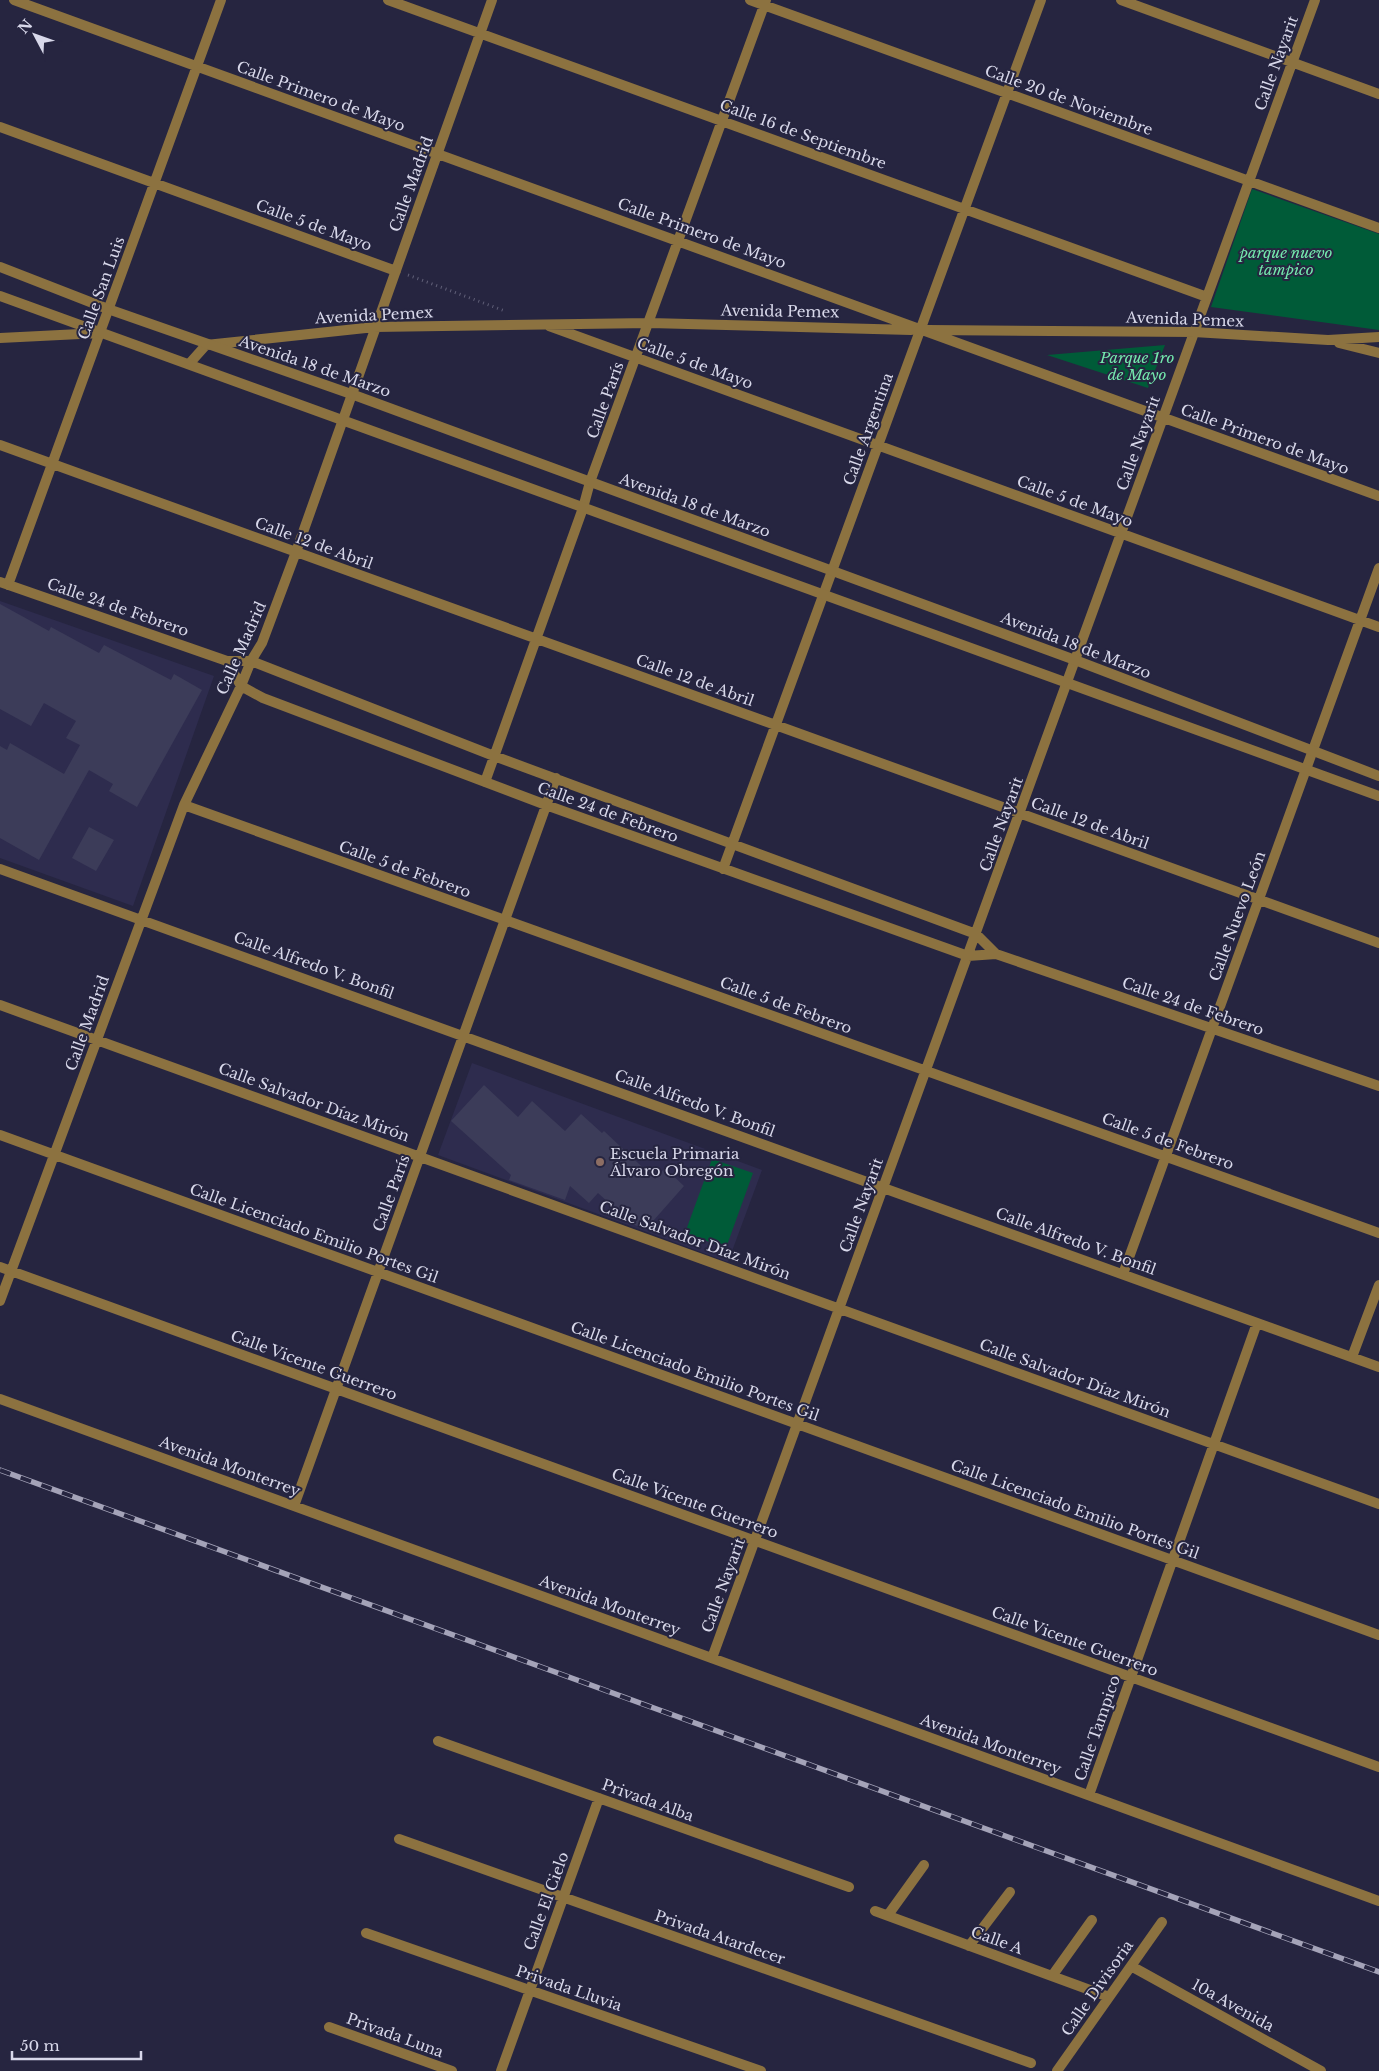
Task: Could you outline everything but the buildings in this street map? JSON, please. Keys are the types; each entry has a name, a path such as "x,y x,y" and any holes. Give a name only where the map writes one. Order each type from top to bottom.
{"street":[{"name":"Calle Primero de Mayo","path":"14,0 1379,496"},
{"name":"Calle San Luis","path":"4,584 52,464 221,0"},
{"name":"Calle 16 de Septiembre","path":"388,0 1207,297"},
{"name":"Calle Madrid","path":"0,1301 184,805 251,661 262,642 342,420 354,395 375,327 492,0"},
{"name":"Calle 20 de Noviembre","path":"750,0 765,3 1379,228"},
{"name":"Calle Argentina","path":"723,869 734,845 831,571 1041,0"},
{"path":"1121,0 1379,94"},
{"name":"Calle Nayarit","path":"712,1658 1315,0"},
{"name":"Calle París","path":"485,782 583,508 590,482 650,323 678,240 765,3"},
{"name":"Calle 5 de Mayo","path":"0,127 396,271"},
{"name":"Avenida 18 de Marzo","path":"0,267 206,345 354,395 1075,660 1379,776"},
{"path":"0,296 1379,796"},
{"name":"Avenida Pemex","path":"206,345 375,327 650,323 920,330 1194,332 1328,340 1379,337"},
{"name":"Calle 5 de Mayo","path":"543,324 1379,627"},
{"path":"0,338 100,333"},
{"path":"1328,340 1379,353"},
{"path":"189,364 206,345"},
{"name":"Calle 12 de Abril","path":"0,445 1379,944"},
{"name":"Calle Nuevo León","path":"1123,1274 1379,568"},
{"name":"Calle 24 de Febrero","path":"4,584 227,661 251,661 494,756 976,934 996,954"},
{"path":"227,661 241,686"},
{"name":"Calle 24 de Febrero","path":"241,686 263,698 546,805 968,956 996,954 1379,1086"},
{"name":"Calle París","path":"294,1506 556,778"},
{"name":"Calle 5 de Febrero","path":"184,805 1379,1233"},
{"name":"Calle Alfredo V. Bonfil","path":"0,869 465,1035 1379,1367"},
{"name":"Calle Salvador Díaz Mirón","path":"0,1004 1379,1504"},
{"name":"Calle Licenciado Emilio Portes Gil","path":"0,1135 1379,1636"},
{"name":"Calle Vicente Guerrero","path":"0,1267 1379,1767"},
{"path":"1352,1357 1379,1285"},
{"name":"Calle Tampico","path":"1089,1796 1256,1323"},
{"name":"Avenida Monterrey","path":"0,1399 1379,1901"},
{"name":"Privada Alba","path":"438,1741 849,1887"},
{"name":"Calle El Cielo","path":"501,2071 599,1798"},
{"name":"Privada Atardecer","path":"399,1840 1031,2063"},
{"path":"888,1915 924,1865"},
{"path":"969,1946 1010,1892"},
{"name":"Calle A","path":"875,1911 1109,1997"},
{"path":"1052,1976 1092,1920"},
{"name":"Calle Divisoria","path":"1057,2071 1162,1922"},
{"name":"Privada Lluvia","path":"366,1933 761,2071"},
{"name":"10a Avenida","path":"1131,1966 1321,2071"},
{"name":"Privada Luna","path":"329,2027 452,2071"}],"path":[{"path":"396,271 506,311"}],"shaded area":[{"path":"0,601 214,676 133,906 0,858"},
{"name":"Escuela Primaria Álvaro Obregón","path":"472,1063 762,1170 728,1262 438,1155"}],"green space":[{"name":"parque nuevo tampico","path":"1252,189 1379,234 1379,330 1211,307"},
{"name":"Parque 1ro de Mayo","path":"1165,345 1148,388 1047,355"},
{"path":"712,1159 753,1173 726,1248 685,1233"}],"railway":[{"path":"0,1470 1379,1972"}],"place":[{"name":"Escuela Primaria Álvaro Obregón","path":"600,1162"}]}
